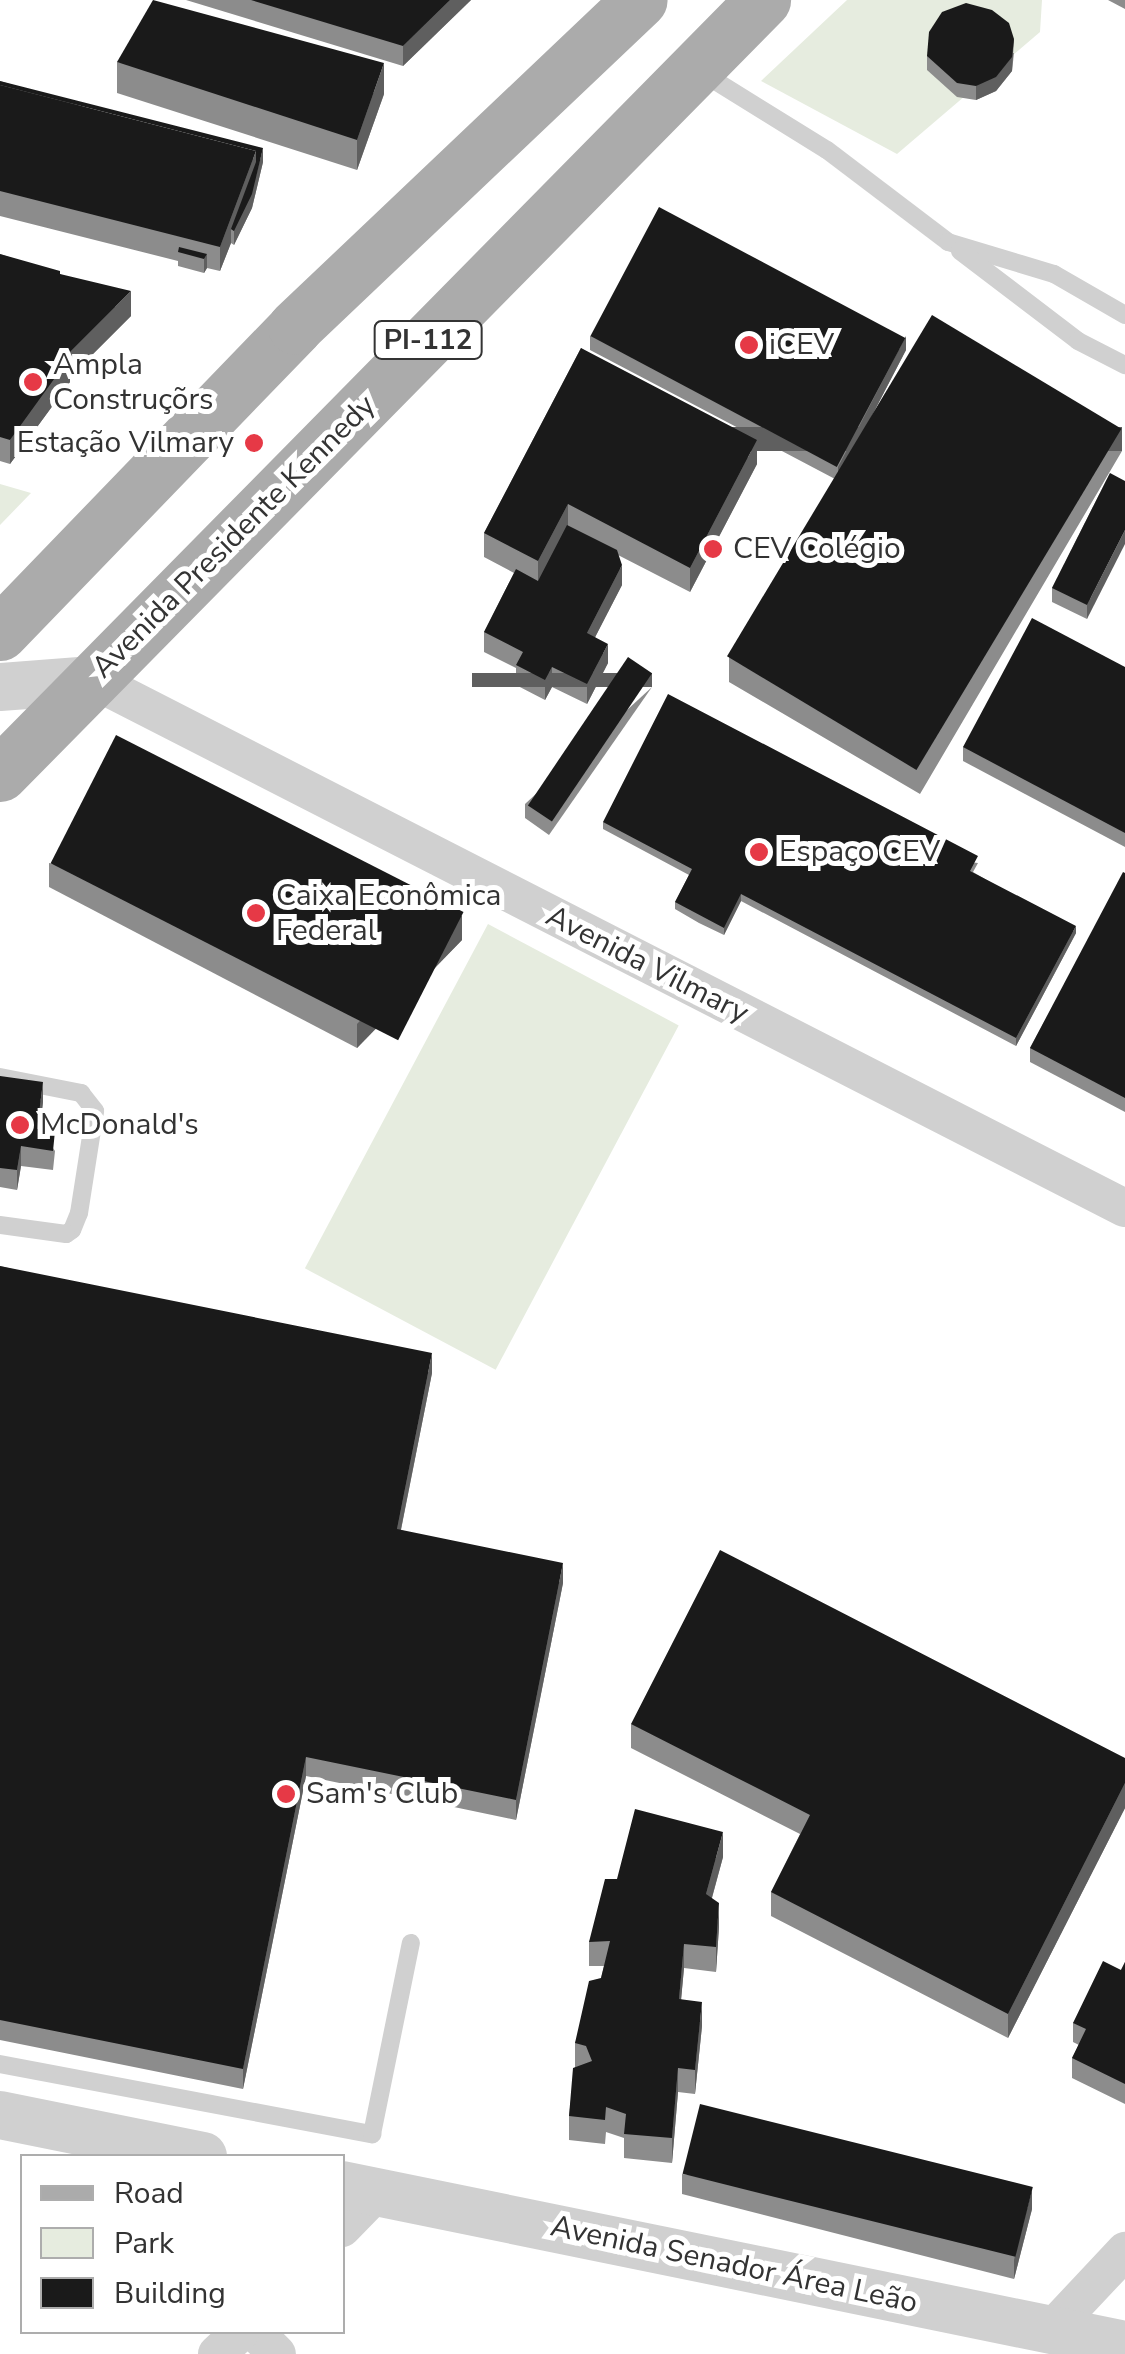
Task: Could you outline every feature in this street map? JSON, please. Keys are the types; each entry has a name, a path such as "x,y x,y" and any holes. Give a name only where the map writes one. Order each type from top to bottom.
{"main road":[{"path":"0,633 295,328 638,0"},
{"name":"Avenida Presidente Kennedy","path":"0,774 763,0"}],"street":[{"path":"0,687 93,680"},
{"name":"Avenida Vilmary","path":"93,680 1125,1208"},
{"path":"0,2115 193,2154"},
{"path":"345,2221 360,2188"},
{"name":"Avenida Senador Área Leão","path":"360,2188 1125,2345"},
{"path":"1050,2331 1125,2252"},
{"path":"217,2354 239,2334"},
{"path":"256,2334 277,2354"}],"lane":[{"path":"696,69 826,150 1078,341 1125,365"},
{"path":"948,242 1054,274 1125,315"},
{"path":"0,1077 81,1093 95,1111 80,1213 72,1230 66,1234 0,1225"},
{"path":"0,2064 372,2134 411,1944"}],"green space":[{"path":"847,0 1042,0 1040,32 897,154 761,81"},
{"path":"0,484 31,493 0,525"},
{"path":"488,924 679,1025 496,1370 305,1268"}],"building":[{"path":"153,0 384,63 357,140 117,62"},
{"path":"251,0 450,0 403,46"},
{"path":"966,3 992,10 1009,23 1014,39 1012,57 996,77 976,86 957,83 927,56 929,32 942,12"},
{"path":"0,81 263,148 252,194 234,231 231,229 256,162 256,151 0,85"},
{"path":"0,85 256,151 220,247 0,191"},
{"path":"659,207 905,338 837,467 590,336"},
{"path":"179,247 207,254 204,259 178,252"},
{"name":"Ampla Construçõrs","path":"0,254 131,291 67,355 70,357 10,440 0,437"},
{"path":"932,315 1121,429 916,770 727,656"},
{"path":"581,348 757,440 690,568 568,504 538,561 484,533"},
{"path":"1110,473 1125,481 1125,530 1087,605 1052,588"},
{"path":"567,525 617,550 622,565 587,633 608,644 587,684 552,667 545,680 516,665 523,652 484,632 516,569 538,581"},
{"path":"1032,618 1125,667 1125,833 963,747"},
{"path":"628,657 652,673 552,822 528,805"},
{"path":"668,694 978,856 970,871 1076,926 1016,1038 741,894 724,928 675,902 692,869 603,822"},
{"name":"Caixa Econômica Federal","path":"116,735 463,912 398,1040 51,863"},
{"path":"1125,873 1125,1098 1030,1048"},
{"name":"McDonald's","path":"0,1076 43,1082 37,1129 55,1131 53,1151 21,1146 17,1170 0,1168"},
{"name":"Sam's Club","path":"0,1266 432,1353 397,1529 563,1563 516,1800 306,1757 243,2069 0,2020"},
{"path":"720,1550 1125,1758 1125,1783 1008,2014 771,1892 810,1815 631,1724"},
{"path":"635,1809 723,1832 706,1894 719,1903 716,1947 684,1944 679,1999 702,2002 695,2070 678,2068 672,2138 624,2134 626,2114 606,2107 605,2120 569,2116 573,2068 592,2061 586,2046 575,2043 589,1981 601,1978 610,1941 589,1942 605,1879 617,1879"},
{"path":"1103,1961 1121,1970 1125,1962 1125,2084 1072,2058 1086,2029 1073,2023"},
{"path":"700,2104 1033,2187 1015,2257 683,2174"}],"place":[{"name":"iCEV","path":"749,345"},
{"name":"Ampla Construçõrs","path":"33,382"},
{"name":"Estação Vilmary","path":"254,443"},
{"name":"CEV Colégio","path":"713,549"},
{"name":"Espaço CEV","path":"759,852"},
{"name":"Caixa Econômica Federal","path":"256,913"},
{"name":"McDonald's","path":"20,1125"},
{"name":"Sam's Club","path":"286,1794"}]}
